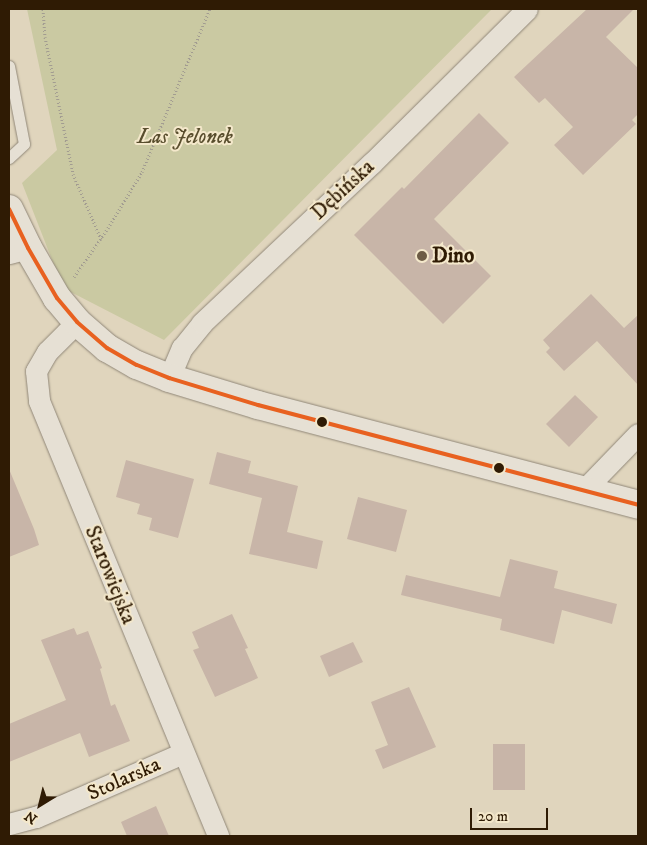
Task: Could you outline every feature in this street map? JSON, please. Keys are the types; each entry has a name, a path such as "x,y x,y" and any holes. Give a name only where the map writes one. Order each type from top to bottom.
{"street":[{"name":"Dębińska","path":"169,378 182,348 202,323 372,163 527,9"},
{"path":"9,209 18,250 77,322 106,348 169,378 267,407 638,505"},
{"name":"Starowiejska","path":"77,322 47,352 36,371 39,401 218,836"},
{"path":"582,491 638,434"},
{"name":"Stolarska","path":"9,824 36,817 183,752"}],"lane":[{"path":"9,66 24,144 9,158"}],"path":[{"path":"43,9 47,46 73,174 101,239"},
{"path":"57,298 101,239 142,172 210,9"}],"green space":[{"name":"Las Jelonek","path":"27,9 492,9 164,340 63,288 22,183 57,150"}],"building":[{"path":"587,9 634,9 606,37 638,68 638,114 632,120 636,124 583,175 554,145 573,127 545,98 539,103 514,77"},
{"name":"Dino","path":"479,113 509,143 434,219 491,276 443,324 354,235 402,187 404,189"},
{"path":"591,294 624,328 638,315 638,385 597,341 564,371 546,352 550,348 543,340"},
{"path":"575,395 598,417 569,447 546,424"},
{"path":"217,452 251,461 248,473 298,486 287,532 323,541 317,569 249,554 262,498 209,484"},
{"path":"126,460 194,479 178,538 149,530 152,518 137,514 140,504 116,497"},
{"path":"9,469 39,545 9,557"},
{"path":"358,497 407,510 396,552 347,539"},
{"path":"510,559 558,571 554,588 617,604 612,624 562,610 554,644 500,630 502,619 401,595 406,575 500,597"},
{"path":"232,614 248,648 245,649 258,678 215,697 193,650 199,648 192,632"},
{"path":"74,628 77,635 88,631 102,668 100,669 111,706 115,704 130,741 89,757 80,733 9,762 9,724 66,700 41,640"},
{"path":"353,642 363,662 329,677 320,656"},
{"path":"409,687 436,747 383,769 375,750 388,745 371,702"},
{"path":"493,744 525,744 525,790 493,790"},
{"path":"156,806 169,836 127,836 121,822"}],"transit line":[{"path":"9,209 28,248 57,298 77,322 107,348 137,365 169,378 258,405 638,505"}],"place":[{"name":"Dino","path":"422,256"}]}
